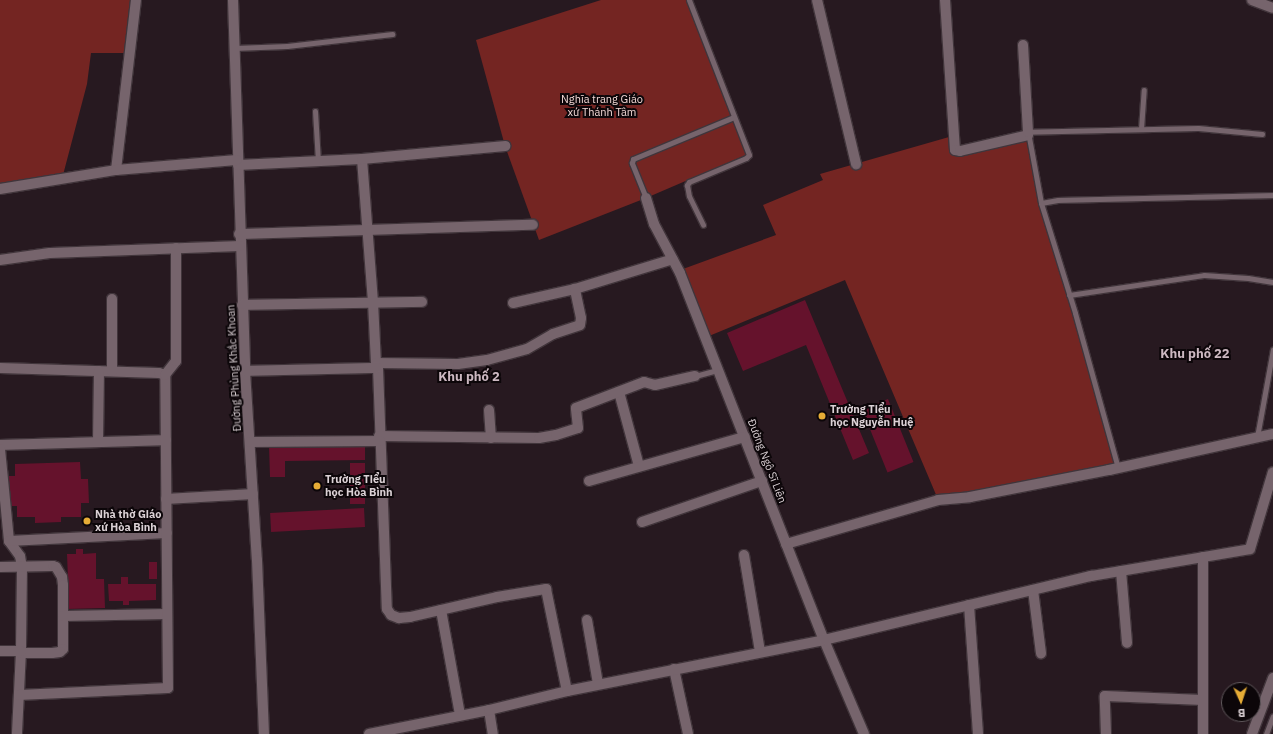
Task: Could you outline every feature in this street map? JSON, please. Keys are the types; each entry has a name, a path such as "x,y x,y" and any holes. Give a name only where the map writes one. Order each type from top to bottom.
{"street":[{"path":"116,170 136,0"},
{"name":"Đường Phùng Khắc Khoan","path":"232,0 242,305 253,494 264,734"},
{"path":"817,0 856,164"},
{"path":"945,0 956,150 960,151 1028,134 1024,45"},
{"path":"1252,0 1273,8"},
{"path":"0,190 116,170 238,163 362,159 505,146"},
{"path":"362,159 374,302 387,609 391,615 399,618 546,589 567,691"},
{"name":"Đường Ngô Sĩ Liên","path":"646,198 654,224 680,273 824,640 864,734"},
{"path":"240,234 533,225"},
{"path":"0,260 50,253 240,246"},
{"path":"19,695 168,688 165,376 176,361 176,248"},
{"path":"513,303 575,289 673,259"},
{"path":"245,371 377,365 458,364 487,360 527,349 553,334 580,325 581,318 575,289"},
{"path":"112,299 112,371"},
{"path":"242,305 422,302"},
{"path":"0,368 159,373 165,376"},
{"path":"98,442 99,371"},
{"path":"250,442 380,439 539,438 578,428 576,408 644,382 655,385 695,376"},
{"path":"619,392 639,466"},
{"path":"488,410 491,438"},
{"path":"786,544 938,500 970,497 1118,468 1273,434"},
{"path":"589,481 745,437"},
{"path":"0,445 166,440"},
{"path":"0,449 2,490 9,541 20,556 22,567 21,652 17,734"},
{"path":"369,734 489,710 598,684 824,640 1033,590 1121,571 1250,549 1273,472"},
{"path":"642,522 762,481"},
{"path":"166,499 253,494"},
{"path":"9,541 167,533"},
{"path":"744,555 760,652"},
{"path":"1202,734 1203,557"},
{"path":"0,567 53,566 56,567 62,577 63,586 63,649 60,652 0,651"},
{"path":"1121,571 1127,643"},
{"path":"1033,590 1041,653"},
{"path":"969,605 978,734"},
{"path":"441,610 460,715"},
{"path":"63,616 167,614"},
{"path":"587,620 598,684"},
{"path":"674,669 688,734"},
{"path":"1252,734 1272,684"},
{"path":"1106,734 1105,696 1203,700"},
{"path":"489,710 493,734"}],"lane":[{"path":"689,0 749,155 746,158 689,182 687,185 689,196 703,225"},
{"path":"234,48 287,46 392,34"},
{"path":"1141,129 1144,90"},
{"path":"315,111 318,161"},
{"path":"646,198 632,163 633,159 734,117"},
{"path":"1118,468 1069,295 1041,203 1028,134 1198,128 1262,134"},
{"path":"1041,203 1058,200 1273,195"},
{"path":"1069,295 1204,275 1248,278 1273,282"},
{"path":"1257,437 1273,350"},
{"path":"695,376 718,370"},
{"path":"1266,734 1273,716"}],"green space":[{"path":"0,0 132,0 127,53 91,53 87,84 63,175 0,186"},
{"name":"Nghĩa trang Giáo xứ Thánh Tâm","path":"601,0 687,0 746,155 646,198 539,240 505,146 476,40"},
{"path":"949,137 953,153 1027,139 1115,465 969,493 937,497 845,280 709,336 683,269 776,235 763,205 823,180 820,174"}],"building":[{"path":"805,300 869,453 853,460 806,345 743,371 727,333"},
{"path":"888,399 913,462 888,473 862,409"},
{"path":"365,445 365,460 285,461 285,477 270,477 269,446"},
{"path":"80,462 81,479 88,479 89,503 81,503 81,517 61,517 61,522 35,523 35,517 17,517 17,506 9,506 6,476 15,476 15,464"},
{"path":"350,463 365,463 365,504 350,504"},
{"path":"364,508 365,527 271,532 270,513"},
{"path":"76,549 83,549 83,554 96,553 96,579 104,579 105,608 66,609 65,580 68,579 67,554 76,554"},
{"path":"149,562 157,562 157,579 149,579"},
{"path":"121,577 128,577 128,584 156,584 156,600 129,601 129,605 123,605 123,601 109,601 108,584 121,584"}],"place":[{"name":"Trường Tiểu học Nguyễn Huệ","path":"822,416"},
{"name":"Trường Tiểu học Hòa Bình","path":"317,486"},
{"name":"Nhà thờ Giáo xứ Hòa Bình","path":"87,521"}],"district":[{"name":"Khu phố 22","path":"1195,354"},
{"name":"Khu phố 2","path":"469,377"}]}
